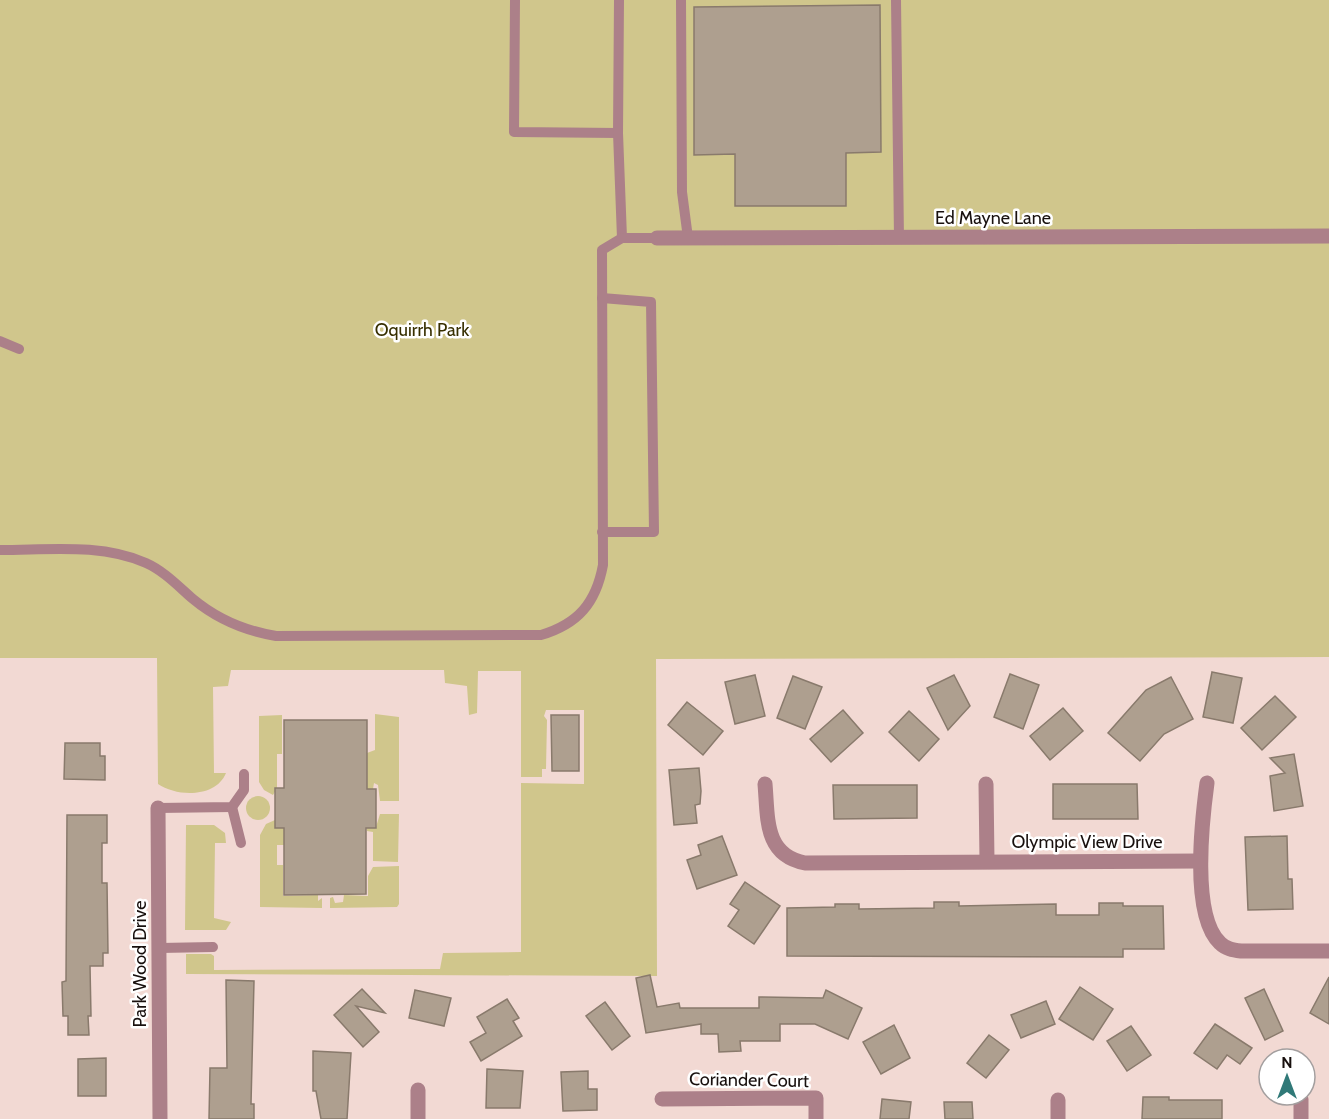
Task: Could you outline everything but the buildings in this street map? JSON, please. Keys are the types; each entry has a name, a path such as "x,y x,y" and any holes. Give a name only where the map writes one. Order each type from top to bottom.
{"street":[{"name":"Ed Mayne Lane","path":"657,238 1329,236"},
{"path":"1207,783 1201,829 1200,861 1208,924 1221,944 1241,951 1329,951"},
{"name":"Olympic View Drive","path":"765,784 772,839 779,851 790,860 805,863 1200,861"},
{"path":"986,784 987,861"},
{"name":"Park Wood Drive","path":"158,808 160,1119"},
{"path":"418,1090 418,1119"},
{"name":"Coriander Court","path":"662,1099 816,1098 816,1119"},
{"path":"1058,1100 1058,1119"}],"lane":[{"path":"515,0 514,132 618,133"},
{"path":"619,0 618,133 622,238"},
{"path":"681,0 682,192 688,238"},
{"path":"896,0 899,238"},
{"path":"0,550 81,550 127,556 148,564 168,577 193,599 221,618 256,633 276,636 506,636 541,635 557,630 582,614 599,585 603,565 602,250 622,238 657,238"},
{"path":"602,298 651,302 654,532 602,532"},
{"path":"0,341 19,349"},
{"path":"232,807 244,790 244,774"},
{"path":"158,808 232,807"},
{"path":"232,807 242,843"},
{"path":"160,948 213,947"}],"green space":[{"name":"Oquirrh Park","path":"0,0 1329,0 1329,657 656,659 657,976 186,974 186,954 211,954 214,956 214,970 440,969 443,953 521,952 521,783 584,784 584,710 546,710 544,716 547,720 546,769 542,769 542,777 521,777 521,671 478,671 477,713 469,715 467,686 445,683 444,670 231,670 228,686 213,687 214,773 226,773 214,787 205,791 185,793 158,784 157,658 0,658"},
{"path":"375,714 399,717 399,801 380,801 378,785 374,783 373,789 367,789 367,753 375,750"},
{"path":"282,715 282,754 277,754 277,788 273,795 264,790 259,782 259,716"},
{"path":"258,796 267,799 270,808 267,817 258,820 249,817 246,808 249,799"},
{"path":"380,814 399,814 398,862 373,861 373,832 367,831 367,828 376,827"},
{"path":"275,820 284,828 284,845 277,845 277,865 283,865 283,896 318,895 318,901 322,898 322,908 260,907 260,835 266,824"},
{"path":"186,825 214,825 225,833 226,843 215,843 214,918 231,922 226,930 185,930"},
{"path":"399,866 399,904 397,907 330,908 330,898 333,897 335,903 343,902 344,895 368,896 368,876 373,867"}]}
